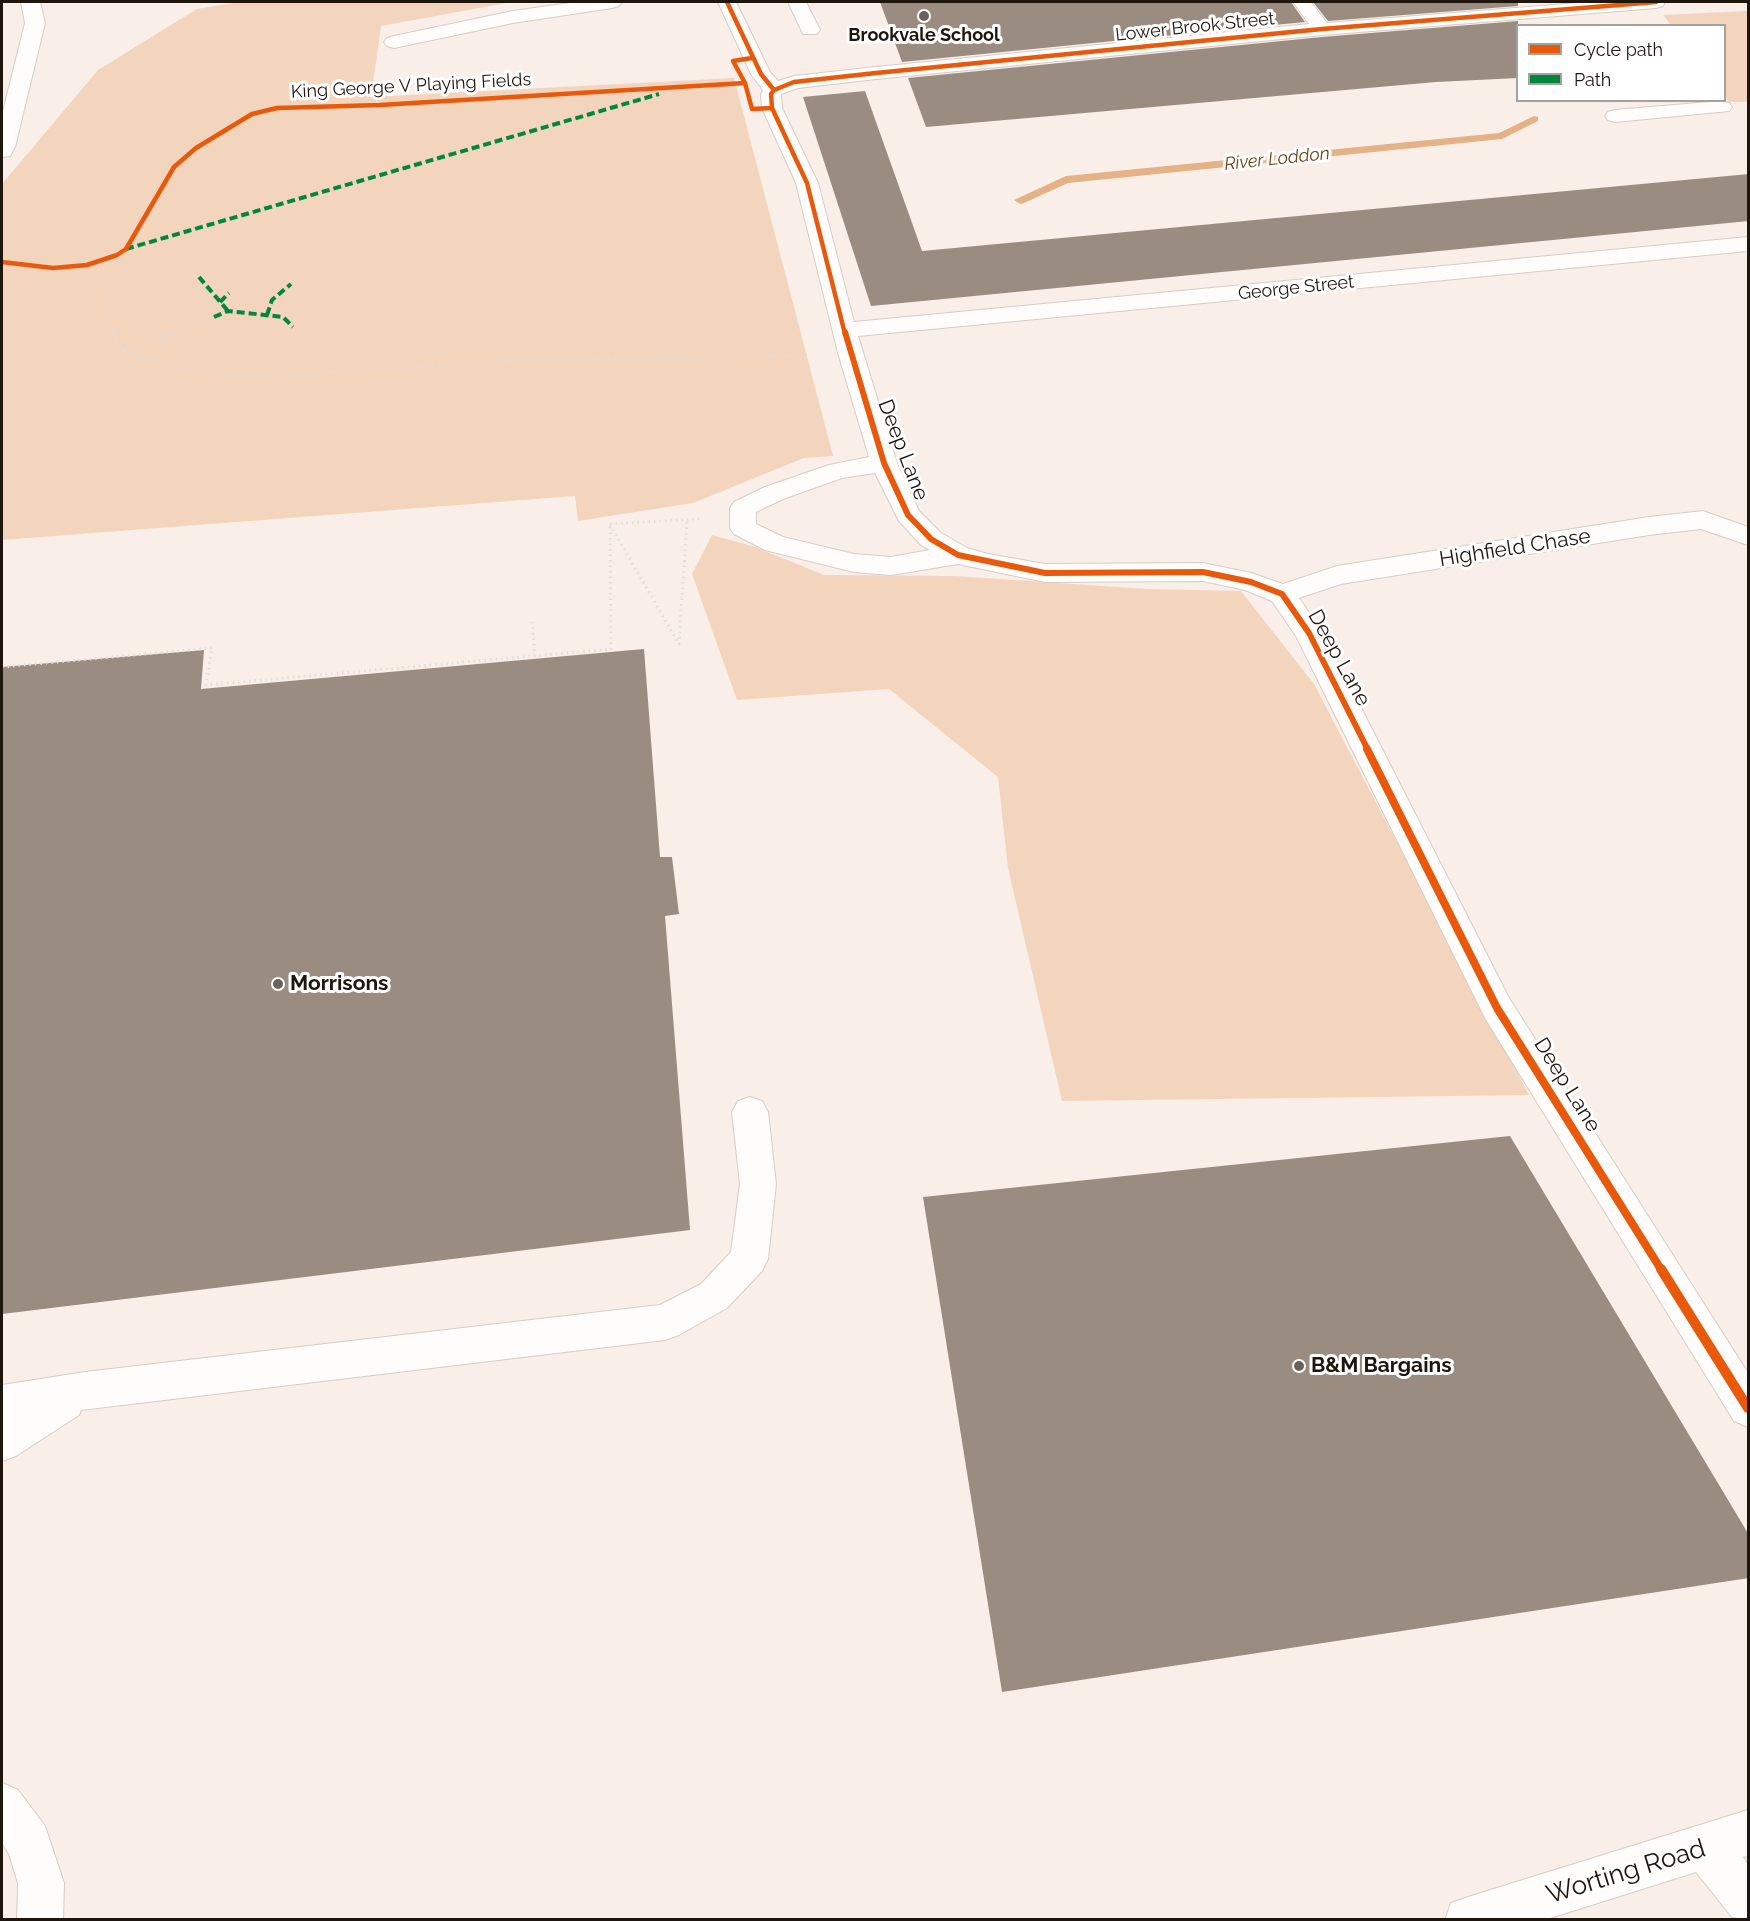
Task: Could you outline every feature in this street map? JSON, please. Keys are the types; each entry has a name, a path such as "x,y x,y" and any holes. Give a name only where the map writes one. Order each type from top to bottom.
{"street":[{"path":"2,151 35,23 31,2"},
{"path":"35,23 53,2"},
{"path":"394,42 513,17 612,2"},
{"path":"727,2 761,74 774,90"},
{"path":"797,2 810,30"},
{"path":"1302,2 1322,29"},
{"name":"Lower Brook Street","path":"774,90 794,82 876,73 1322,29 1656,2"},
{"path":"1624,4 1643,24"},
{"name":"Deep Lane","path":"774,90 771,94 772,108 807,183 844,330 884,463 908,515 931,539 958,555 988,563 1045,573 1203,572 1241,579 1282,594 1310,633 1497,1008 1749,1408"},
{"path":"1615,116 1726,105"},
{"name":"George Street","path":"844,330 1749,244"},
{"name":"Deep Lane","path":"884,463 838,471 774,493 743,508 743,528 775,544 854,563 891,566 958,555"},
{"name":"Highfield Chase","path":"1282,594 1336,575 1649,526 1703,520 1749,536"},
{"path":"2,1404 85,1391 665,1322 714,1296 749,1258 758,1184 750,1112"},
{"path":"2,1442 28,1423 85,1391"},
{"path":"2,1806 29,1842 41,1883 40,1920"},
{"name":"Worting Road","path":"1468,1920 1749,1833"},
{"path":"1706,1848 1749,1901"}],"path":[{"path":"128,245 119,262 107,311 118,348 140,359 207,373 320,373 538,360 817,355"},
{"path":"84,266 117,255 128,245"},
{"path":"84,266 119,262"},
{"path":"124,352 214,317"},
{"path":"687,521 679,644 633,564 610,524 687,521"},
{"path":"2,667 212,648 206,685 611,648 610,524"},
{"path":"532,622 535,655"}],"shaded area":[{"path":"239,2 512,2 381,26 371,97 734,78 833,456 804,458 693,503 578,521 575,496 2,540 2,184 98,70 197,9"},
{"path":"1748,11 1748,102 1729,102 1726,98 1726,24 1670,24 1663,15"},
{"path":"712,535 755,547 824,575 955,576 1147,589 1241,591 1314,684 1529,1095 1062,1101 1008,868 998,777 889,689 737,700 692,574"}],"building":[{"path":"880,2 1291,2 1305,22 902,62"},
{"path":"1313,2 1518,2 1518,6 1328,21"},
{"path":"1518,21 1516,24 1516,78 1436,82 926,127 908,78 1322,37"},
{"path":"865,91 922,251 1749,174 1749,221 871,306 803,97"},
{"name":"Morrisons","path":"644,649 660,857 672,857 679,914 665,916 690,1230 2,1314 2,667 204,650 201,689"},
{"name":"B&M Bargains","path":"1510,1136 1749,1535 1749,1578 1002,1692 923,1197"}],"waterway":[{"name":"River Loddon","path":"1020,200 1066,180 1502,136 1534,119"}],"marked path":[{"path":"126,249 659,94"},
{"path":"199,277 228,311"},
{"path":"267,315 272,300 291,284"},
{"path":"220,302 229,293"},
{"path":"214,317 228,311 283,317 293,327"}],"cycle path":[{"path":"727,2 761,74 774,90"},
{"path":"774,90 794,82 876,73 1322,29 1656,2"},
{"path":"752,58 733,61 745,83 752,109 772,108"},
{"name":"King George V Playing Fields","path":"2,262 53,268 87,265 117,255 126,249 174,167 196,148 252,114 277,108 380,105 745,83"},
{"path":"774,90 771,94 772,108 807,183 850,353 884,463 908,515 931,539 958,555 988,563 1045,573 1203,572 1251,582 1282,594 1309,633 1497,1008 1748,1408"}],"place":[{"name":"Brookvale School","path":"924,16"},
{"name":"Morrisons","path":"278,984"},
{"name":"B&M Bargains","path":"1299,1366"}]}
